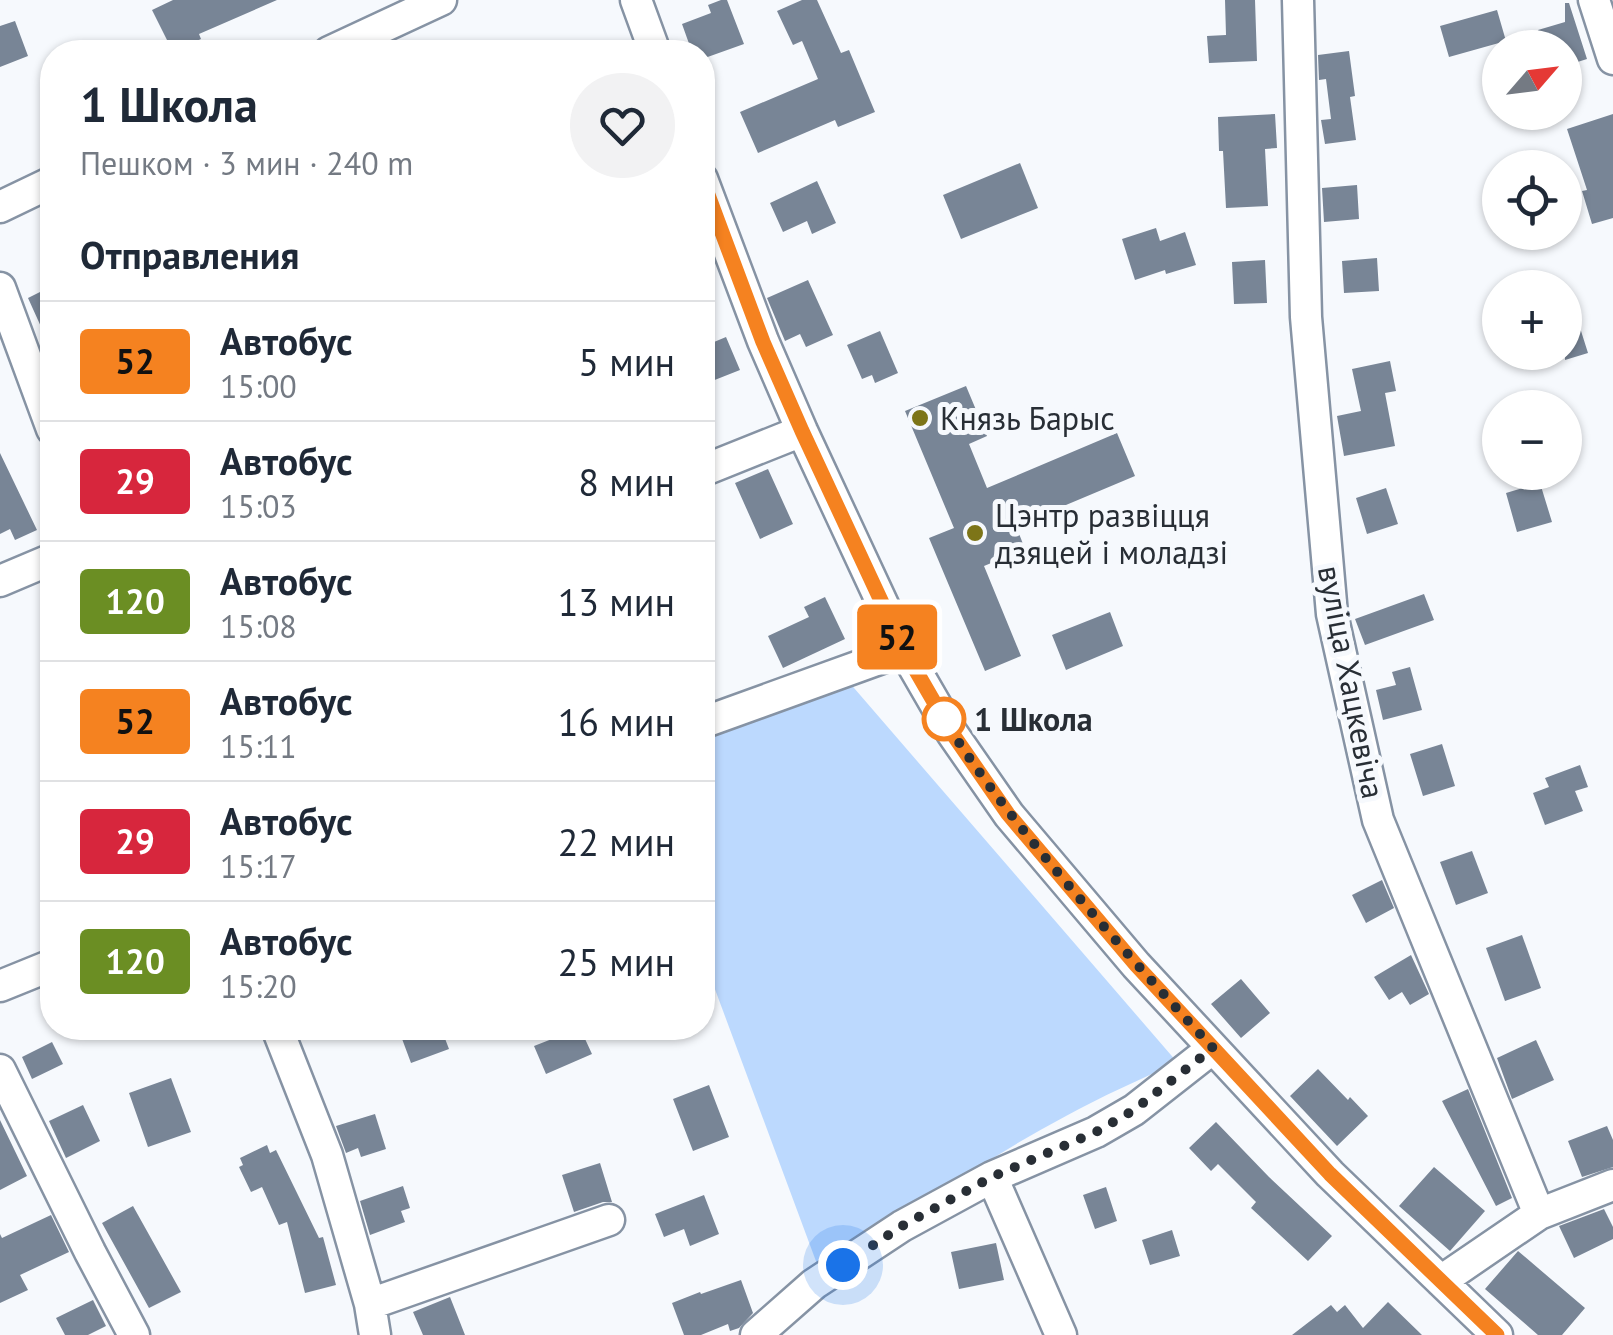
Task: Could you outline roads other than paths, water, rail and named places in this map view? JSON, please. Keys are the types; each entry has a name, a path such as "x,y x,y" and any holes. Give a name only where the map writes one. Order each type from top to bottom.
{"street":[{"path":"355,40 441,0"},
{"path":"636,0 651,40"},
{"name":"вуліца Хацкевіча","path":"1298,0 1306,317 1332,614 1378,820 1539,1214"},
{"path":"1594,0 1613,58"},
{"path":"0,207 40,188"},
{"path":"715,214 763,342 904,650 952,733 1008,814 1136,965 1330,1174 1497,1335"},
{"path":"0,288 40,396"},
{"path":"715,466 802,431"},
{"path":"0,581 40,563"},
{"path":"715,718 904,650"},
{"path":"0,986 40,969"},
{"path":"282,1040 327,1156 370,1304 375,1335"},
{"path":"756,1335 814,1284 902,1226 992,1177 1096,1132 1134,1110 1213,1048"},
{"path":"0,1070 134,1335"},
{"path":"992,1177 1061,1335"},
{"path":"1441,1281 1539,1214 1613,1185"},
{"path":"370,1304 609,1220"}],"place":[{"name":"Князь Барыс","path":"920,418"},
{"name":"Цэнтр развіцця дзяцей і моладзі","path":"975,533"},
{"name":"1 Школа","path":"944,719"}]}
